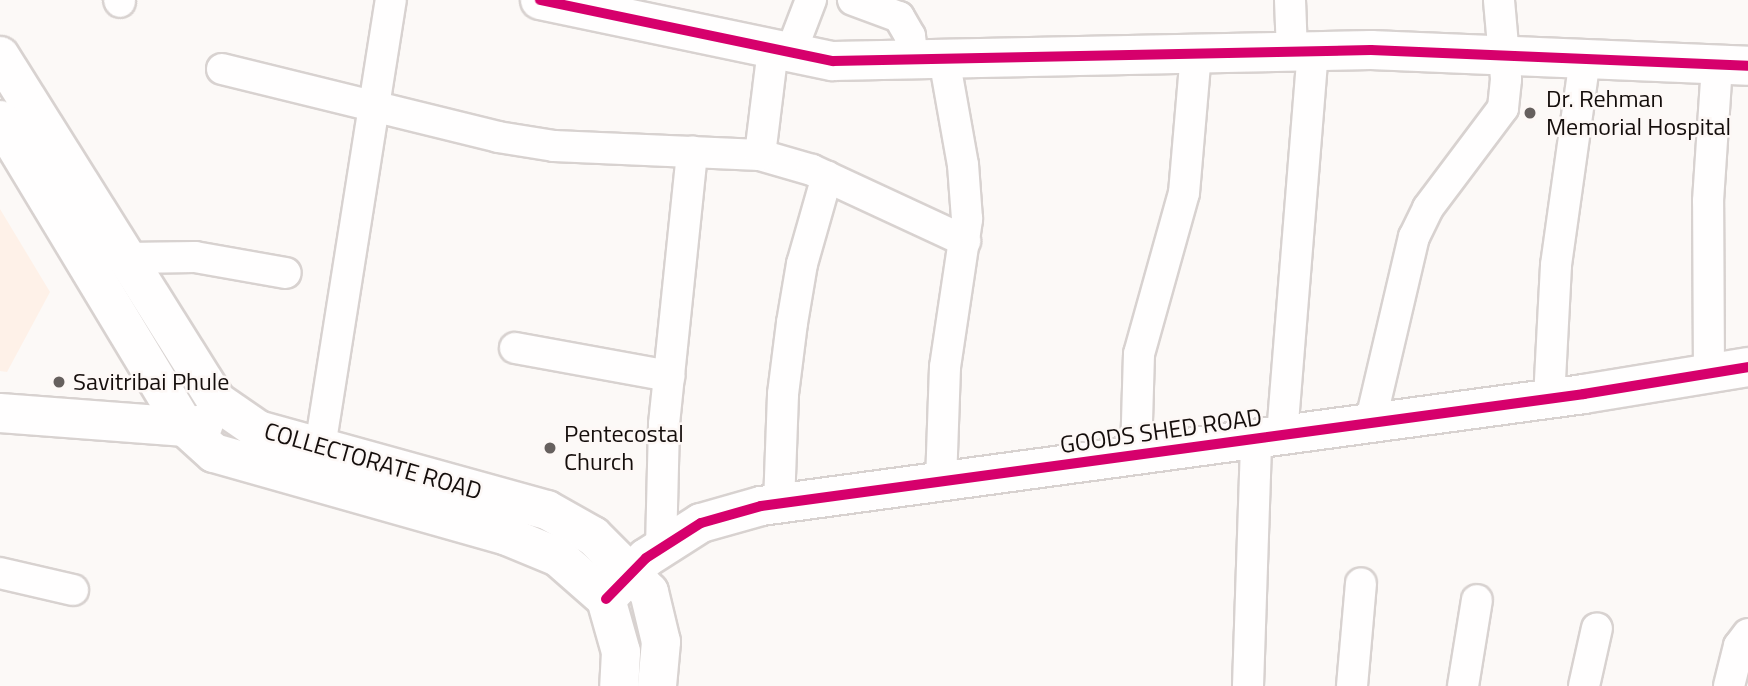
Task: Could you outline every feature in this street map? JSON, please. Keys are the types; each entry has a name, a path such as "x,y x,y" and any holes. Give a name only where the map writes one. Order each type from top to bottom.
{"street":[{"path":"320,447 391,0"},
{"path":"540,0 832,61 1302,51 1733,66 1708,201 1709,374"},
{"path":"760,155 782,50 811,0"},
{"path":"853,0 899,17 929,59 963,165 965,241 945,367 942,482"},
{"path":"1248,686 1302,51 1290,0"},
{"path":"1370,424 1414,237 1428,208 1503,108 1499,0"},
{"path":"1136,455 1139,354 1184,193 1196,53"},
{"name":"COLLECTORATE ROAD","path":"0,56 216,401 258,430 547,510 593,536 647,559 649,592 661,642 657,686"},
{"path":"1549,399 1556,265 1585,59"},
{"path":"222,69 373,104 498,137 554,146 760,155 827,176 965,241"},
{"name":"COLLECTORATE ROAD","path":"0,120 185,427 214,453 507,536 558,557 606,599"},
{"path":"647,559 692,151"},
{"path":"779,504 783,394 792,323 802,264 827,176"},
{"path":"127,258 195,257 286,273"},
{"path":"515,348 669,376"},
{"name":"GOODS SHED ROAD","path":"606,599 647,559 701,523 779,504 1549,399 1748,367"},
{"path":"0,413 185,427 240,417"},
{"path":"0,573 73,590"},
{"path":"1352,686 1361,583"},
{"path":"606,599 621,652 620,686"},
{"path":"1463,686 1478,600"},
{"path":"1584,686 1597,628"},
{"path":"1729,686 1739,646 1748,634"}],"shaded area":[{"path":"0,209 50,292 7,372 0,371"}],"cycle path":[{"path":"540,0 833,61 1371,50 1748,66"},
{"path":"606,599 646,558 701,523 761,506 1584,394 1748,367"}],"place":[{"name":"Dr. Rehman Memorial Hospital","path":"1530,113"},
{"name":"Savitribai Phule","path":"59,382"},
{"name":"Pentecostal Church","path":"550,448"}]}
